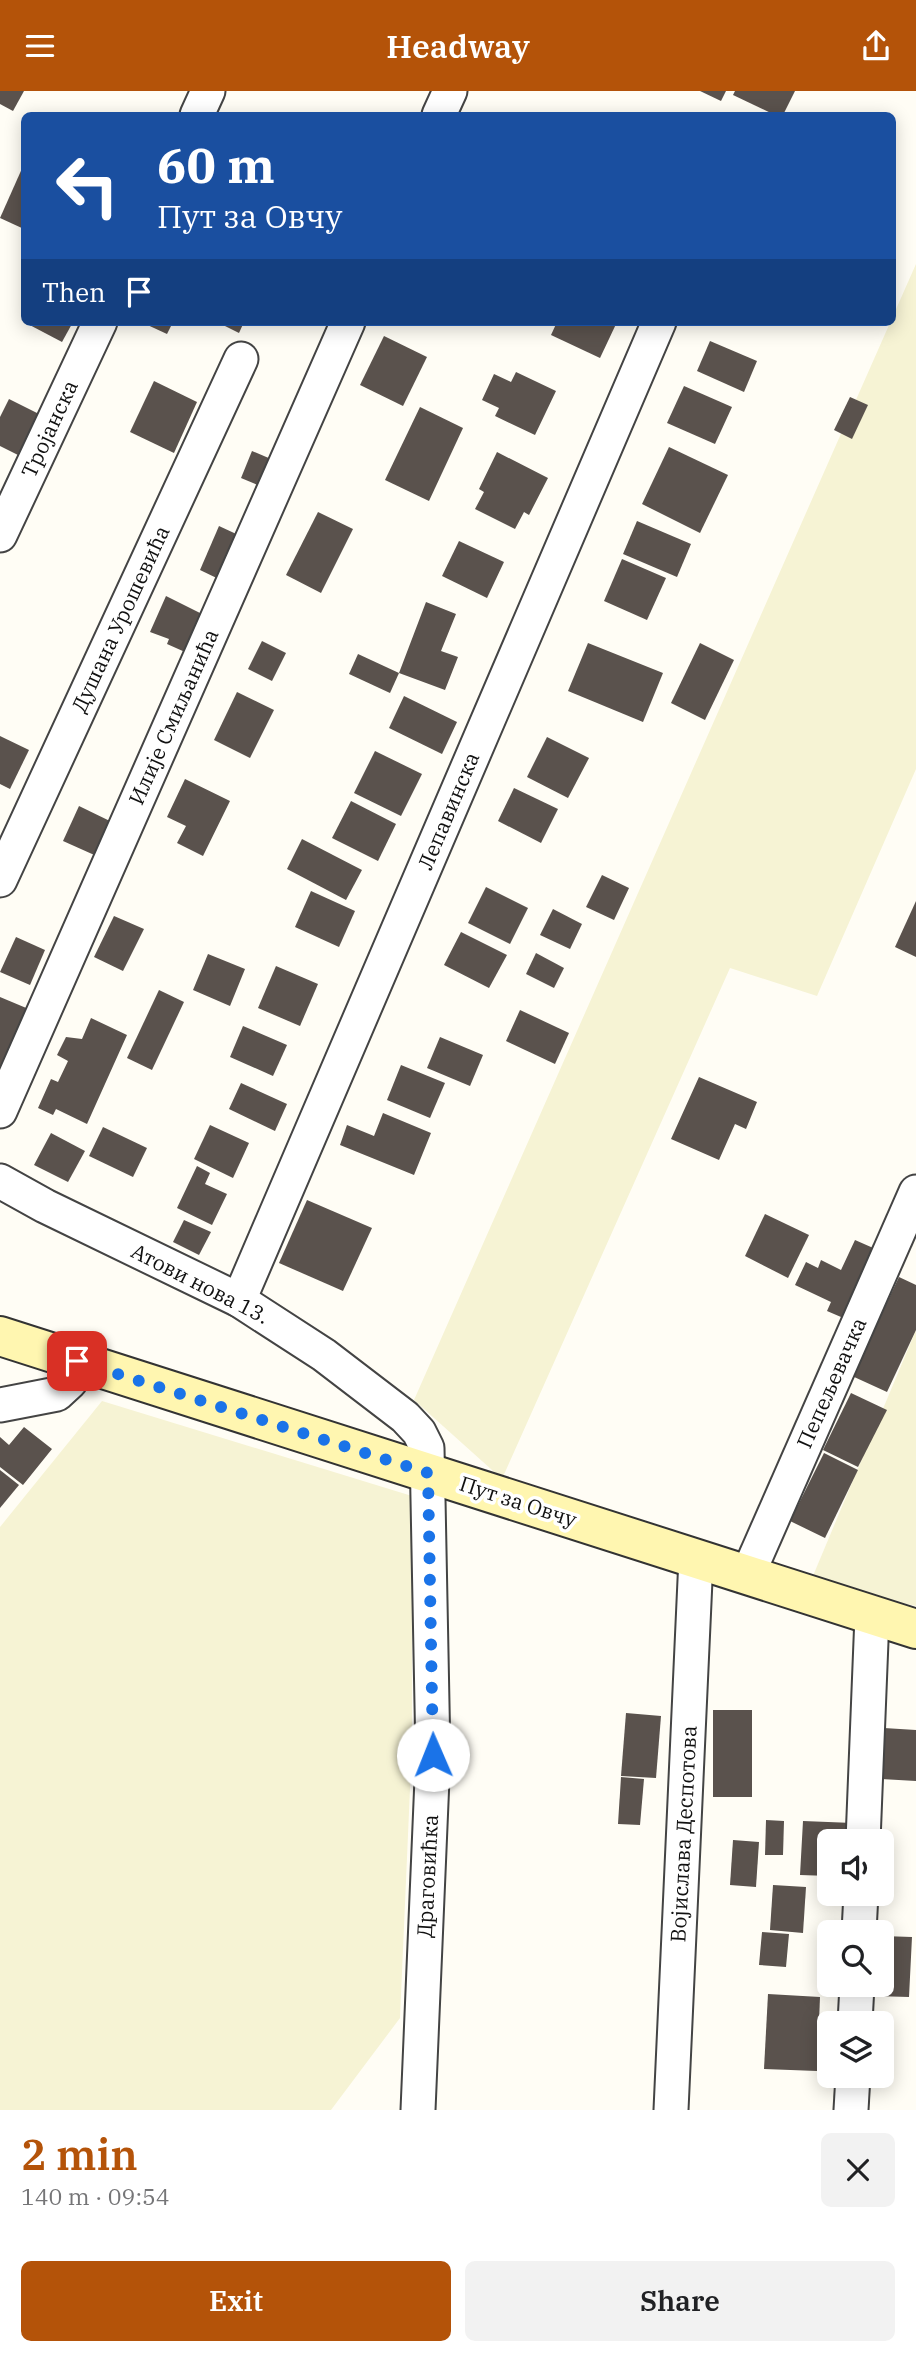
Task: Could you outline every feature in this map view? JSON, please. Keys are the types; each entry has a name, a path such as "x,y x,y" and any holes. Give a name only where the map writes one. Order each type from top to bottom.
{"street":[{"path":"198,112 208,91"},
{"path":"440,112 450,91"},
{"name":"Тројанска","path":"0,535 98,326"},
{"name":"Илије Смиљанића","path":"0,1111 346,326"},
{"name":"Лепавинска","path":"239,1300 657,326"},
{"name":"Душана Урошевића","path":"0,880 241,359"},
{"name":"Атови нова 13.","path":"0,1181 45,1206 239,1300 324,1355 405,1417 419,1432 427,1448 428,1473"},
{"name":"Пепељевачка","path":"748,1574 916,1192"},
{"name":"Пут за Овчу","path":"0,1336 916,1629"},
{"path":"0,1405 57,1394 70,1382 77,1361"},
{"name":"Драговићка","path":"418,2110 433,1755 428,1473"},
{"name":"Војислава Деспотова","path":"671,2110 696,1558"},
{"path":"863,1829 872,1616"},
{"path":"851,2110 852,2088"}],"shaded area":[{"path":"916,264 916,769 817,996 730,968 502,1479 414,1400 889,326 896,326 896,309"},
{"path":"916,1330 916,1606 810,1583"},
{"path":"102,1401 412,1496 412,1743 400,2018 331,2110 0,2110 0,1527"}],"building":[{"path":"0,91 24,91 13,111 0,104"},
{"path":"700,91 726,91 721,101"},
{"path":"735,91 795,91 784,112 769,112 733,95"},
{"path":"21,171 21,228 0,218"},
{"path":"32,326 71,326 62,342"},
{"path":"150,326 171,326 167,334"},
{"path":"225,326 242,326 239,333"},
{"path":"555,326 615,326 600,358 551,335"},
{"path":"384,336 427,357 403,406 360,385"},
{"path":"710,341 757,361 744,392 697,371"},
{"path":"516,372 556,391 535,435 495,416 499,408 482,400 494,374 511,382"},
{"path":"154,381 197,402 174,453 130,432"},
{"path":"684,386 732,407 715,444 667,423"},
{"path":"850,397 868,405 852,439 834,430"},
{"path":"9,399 41,415 20,456 0,446 0,417"},
{"path":"420,407 463,428 429,501 385,480"},
{"path":"669,447 728,475 700,533 642,504"},
{"path":"252,451 278,462 267,489 241,478"},
{"path":"497,452 548,478 529,515 524,512 515,529 475,509 484,492 479,489"},
{"path":"318,512 353,529 321,593 286,575"},
{"path":"637,521 691,544 677,577 623,554"},
{"path":"219,526 247,539 227,583 200,570"},
{"path":"459,541 504,562 487,598 442,576"},
{"path":"622,559 666,578 647,620 604,601"},
{"path":"166,596 210,618 194,656 167,644 169,639 150,632"},
{"path":"426,602 456,614 441,651 458,657 445,690 399,673"},
{"path":"262,641 286,653 272,681 248,669"},
{"path":"588,643 663,673 643,722 568,691"},
{"path":"700,643 734,660 705,720 671,703"},
{"path":"358,654 399,673 390,693 349,674"},
{"path":"237,692 274,710 250,758 214,740"},
{"path":"404,696 457,722 442,754 389,728"},
{"path":"0,736 29,750 10,789 0,784"},
{"path":"547,737 589,758 568,798 527,777"},
{"path":"375,751 422,774 401,816 354,793"},
{"path":"185,779 230,801 203,856 177,843 186,826 167,817"},
{"path":"514,788 558,809 541,843 498,821"},
{"path":"351,801 396,824 378,861 332,838"},
{"path":"79,806 116,824 101,858 63,841"},
{"path":"302,839 362,870 346,900 287,869"},
{"path":"602,875 629,888 614,920 586,907"},
{"path":"486,887 528,908 510,944 468,923"},
{"path":"311,891 355,911 339,947 295,927"},
{"path":"916,901 916,957 895,947"},
{"path":"553,909 582,924 570,949 540,935"},
{"path":"114,916 144,929 123,971 94,957"},
{"path":"461,932 507,955 489,988 444,965"},
{"path":"16,937 45,950 30,985 0,972"},
{"path":"536,953 564,968 554,988 526,974"},
{"path":"208,954 245,969 230,1006 193,990"},
{"path":"276,966 318,984 300,1026 258,1008"},
{"path":"159,990 184,1002 152,1070 127,1058"},
{"path":"0,997 31,1010 0,1082"},
{"path":"520,1010 569,1033 555,1064 506,1041"},
{"path":"91,1018 127,1035 87,1124 56,1109 53,1115 38,1108 51,1079 58,1082 68,1061 57,1055 66,1037 82,1039"},
{"path":"243,1026 287,1045 273,1076 230,1057"},
{"path":"440,1037 483,1055 470,1086 427,1068"},
{"path":"401,1065 445,1083 430,1118 387,1100"},
{"path":"699,1077 757,1102 746,1129 735,1124 719,1160 671,1139"},
{"path":"241,1083 287,1104 275,1131 229,1109"},
{"path":"383,1113 431,1133 414,1175 340,1145 347,1125 374,1136"},
{"path":"210,1125 249,1143 233,1178 194,1159"},
{"path":"103,1127 147,1148 133,1177 89,1156"},
{"path":"51,1133 85,1151 68,1182 34,1165"},
{"path":"197,1166 210,1173 205,1184 227,1194 212,1225 177,1208"},
{"path":"307,1200 372,1228 343,1291 279,1263"},
{"path":"765,1214 809,1235 788,1278 745,1256"},
{"path":"184,1220 211,1232 199,1255 173,1242"},
{"path":"855,1240 880,1251 848,1320 827,1311 831,1302 795,1285 806,1262 818,1268 821,1260 841,1270"},
{"path":"899,1277 916,1285 916,1330 887,1392 852,1376"},
{"path":"851,1393 887,1410 858,1467 823,1450"},
{"path":"24,1427 52,1449 23,1485 0,1467 0,1437 9,1445"},
{"path":"824,1453 858,1470 825,1538 790,1521"},
{"path":"0,1470 19,1485 0,1508"},
{"path":"713,1710 752,1710 752,1797 713,1797"},
{"path":"626,1713 661,1716 656,1778 621,1776"},
{"path":"884,1728 916,1730 916,1781 881,1779"},
{"path":"621,1777 644,1779 640,1825 618,1824"},
{"path":"766,1820 784,1821 783,1855 765,1855"},
{"path":"803,1821 853,1823 853,1829 817,1829 817,1876 800,1875"},
{"path":"733,1840 759,1842 756,1887 730,1885"},
{"path":"773,1885 806,1887 803,1933 770,1930"},
{"path":"762,1932 789,1934 786,1967 759,1965"},
{"path":"894,1936 912,1937 909,1997 894,1997"},
{"path":"768,1994 820,1997 819,2011 817,2011 817,2071 764,2069"}],"route":[{"path":"77,1361 428,1473 433,1755"}]}
